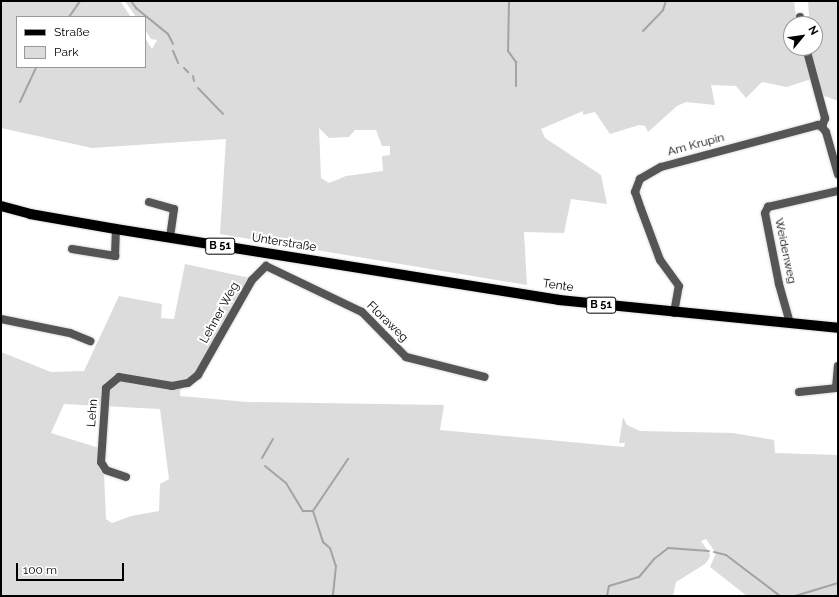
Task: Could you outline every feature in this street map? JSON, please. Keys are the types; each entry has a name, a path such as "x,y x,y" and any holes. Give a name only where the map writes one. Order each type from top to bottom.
{"main road":[{"name":"Unterstraße","path":"1,206 30,214 324,263"},
{"name":"Tente","path":"324,263 559,300 674,313 838,328"}],"street":[{"path":"808,56 825,118 822,127 826,132 838,174"},
{"name":"Am Krupin","path":"674,313 679,286 660,260 638,202 636,189 640,179 661,167 818,125 822,127"},
{"name":"Weidenweg","path":"790,324 778,284 765,213 768,207 838,191"},
{"path":"149,202 174,209 170,237"},
{"path":"72,249 115,256 116,229"},
{"path":"266,266 268,254"},
{"name":"Lehner Weg","path":"198,375 252,280 266,266"},
{"name":"Floraweg","path":"266,266 362,312 406,357 485,378"},
{"path":"1,319 70,333 90,341"},
{"path":"799,392 836,388 838,366"},
{"name":"Lehn","path":"126,477 106,470 102,462 106,388 119,377 172,386 188,383 198,375"}],"green space":[{"path":"1,1 120,1 130,16 16,16 16,68 146,68 146,40 152,49 157,40 151,39 146,32 146,16 135,16 125,1 794,1 796,16 783,16 783,56 823,56 823,16 809,16 808,1 838,1 838,101 822,95 811,79 787,87 762,82 746,98 736,86 711,85 715,105 686,102 677,106 648,132 645,126 639,125 610,134 595,112 583,115 583,111 541,129 545,138 601,175 607,204 571,199 564,233 524,232 527,285 220,234 226,139 92,148 1,128","holes":["319,128 329,138 349,137 355,130 376,130 382,146 390,146 390,155 382,156 383,171 346,176 329,183 321,178"]},
{"path":"185,264 250,278 197,372 181,381 180,396 247,402 444,405 440,430 624,447 625,443 619,443 623,417 627,425 640,431 733,433 774,440 775,453 838,455 838,596 747,596 710,567 716,553 706,539 701,541 710,554 709,559 705,564 676,582 673,596 1,596 1,352 51,372 84,371 119,296 162,304 161,318 174,319","holes":["64,404 160,409 169,479 160,484 159,511 131,516 112,523 106,519 104,473 100,469 99,448 51,433"]}],"waterway":[{"path":"70,16 80,1"},
{"path":"131,1 136,8 146,16"},
{"path":"509,1 508,51 516,62 516,86"},
{"path":"643,31 663,10 666,1"},
{"path":"146,16 168,34 173,44"},
{"path":"173,51 178,63"},
{"path":"20,102 36,68"},
{"path":"184,68 188,72"},
{"path":"193,76 194,81"},
{"path":"198,88 223,114"},
{"path":"262,458 273,439"},
{"path":"313,511 348,459"},
{"path":"265,466 286,483 303,511 313,511 323,542 330,548 336,566 333,596"},
{"path":"607,596 609,586 639,577 654,559 668,548 709,551"},
{"path":"714,552 726,555 780,596"},
{"path":"795,596 838,583"}]}
